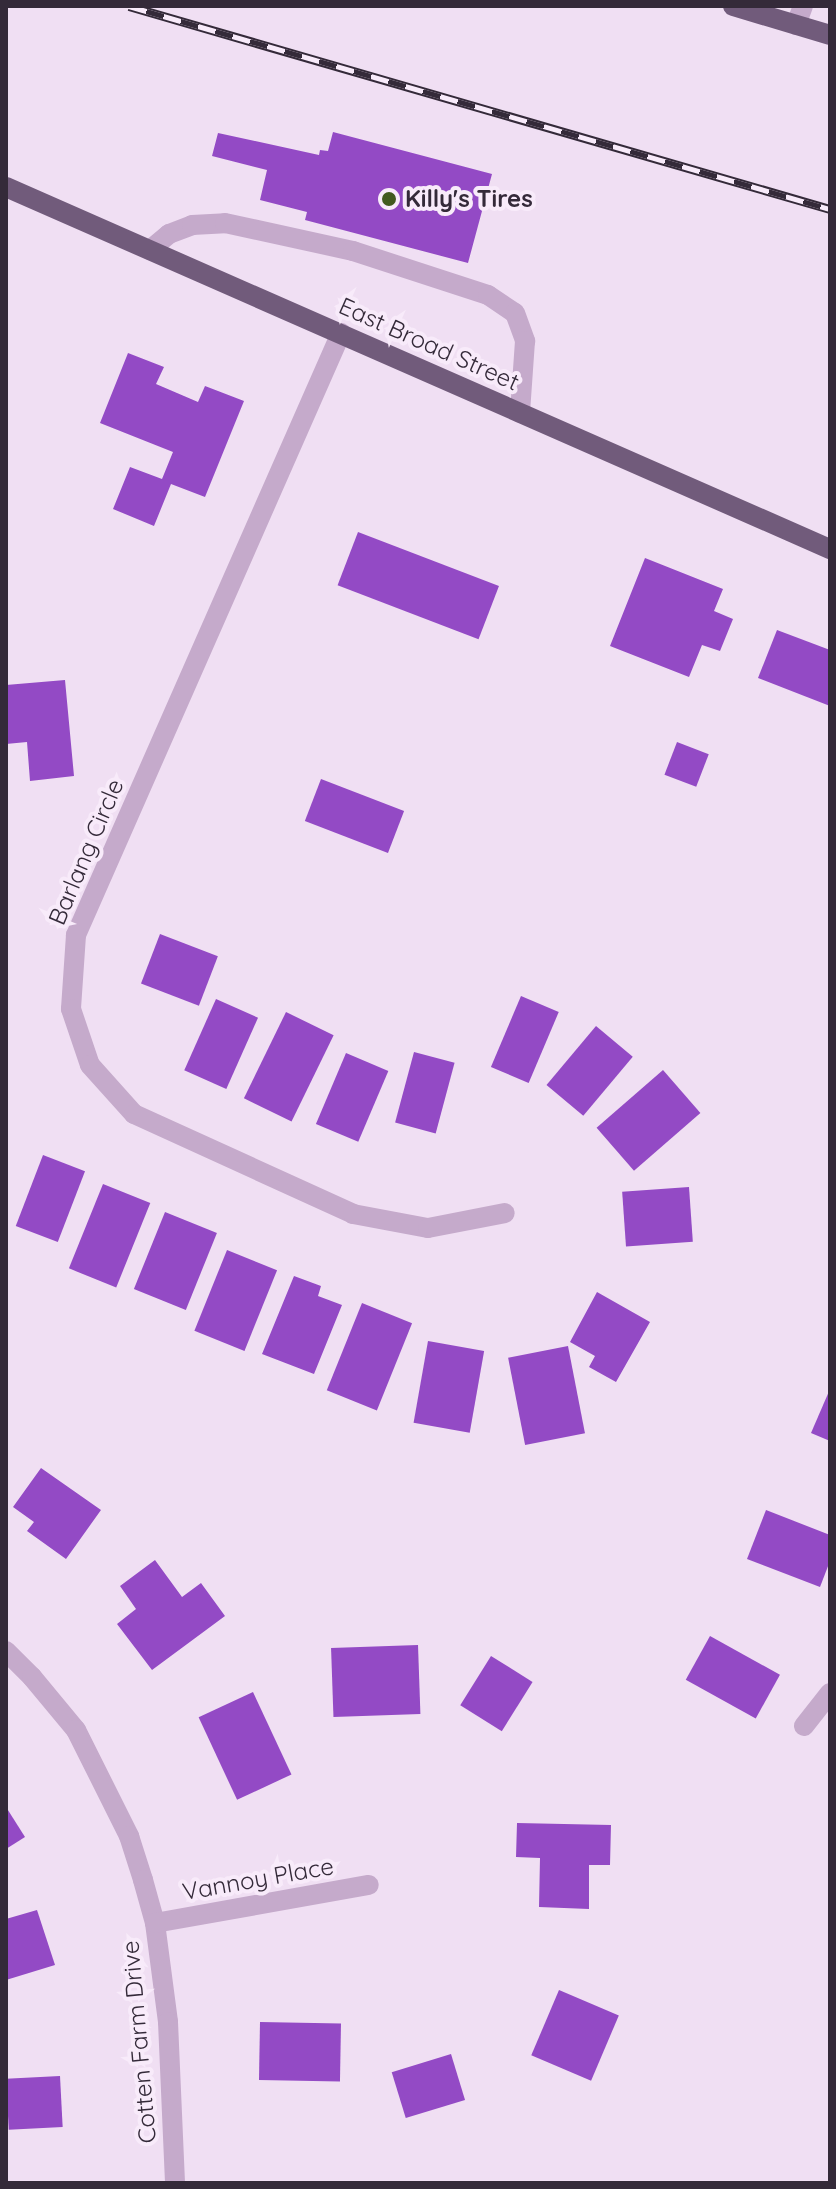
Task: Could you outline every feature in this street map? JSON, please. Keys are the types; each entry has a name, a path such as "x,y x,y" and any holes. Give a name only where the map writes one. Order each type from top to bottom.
{"main road":[{"path":"733,6 799,15 830,35"},
{"name":"East Broad Street","path":"6,187 830,549"}],"street":[{"path":"150,250 169,234 192,225 225,223 353,251 488,295 515,313 525,341 520,413"},
{"name":"Barlang Circle","path":"341,333 76,935 71,1009 90,1065 134,1114 353,1214 428,1228 505,1213"},
{"name":"Cotten Farm Drive","path":"6,1651 32,1677 84,1743 129,1836 155,1923 168,2022 175,2183"},
{"path":"804,1726 830,1693"},
{"name":"Vannoy Place","path":"155,1923 369,1885"}],"building":[{"path":"333,132 492,174 468,263 305,220 307,212 260,200 267,170 212,156 218,133 319,155 320,150 328,151"},
{"path":"128,353 164,367 156,384 198,402 205,386 244,401 205,497 171,484 154,526 113,509 130,467 162,479 173,452 100,423"},
{"path":"358,532 499,586 479,639 338,585"},
{"path":"645,558 723,589 714,611 733,619 720,651 702,645 689,677 610,646"},
{"path":"777,630 830,650 830,706 758,678"},
{"path":"65,680 74,776 30,781 27,742 6,744 6,685"},
{"path":"677,742 709,754 696,787 664,775"},
{"path":"321,779 404,811 388,853 305,821"},
{"path":"160,934 218,956 199,1006 141,983"},
{"path":"521,996 559,1012 529,1083 491,1067"},
{"path":"216,999 258,1018 226,1089 184,1070"},
{"path":"286,1012 334,1035 292,1122 244,1098"},
{"path":"596,1026 633,1057 583,1116 547,1085"},
{"path":"414,1052 455,1063 436,1133 395,1123"},
{"path":"346,1053 388,1071 358,1142 316,1124"},
{"path":"663,1070 700,1113 634,1171 597,1128"},
{"path":"43,1155 85,1171 58,1242 16,1226"},
{"path":"103,1184 150,1203 116,1287 69,1268"},
{"path":"689,1187 693,1242 626,1247 622,1192"},
{"path":"165,1212 217,1233 186,1310 134,1289"},
{"path":"227,1250 277,1270 244,1351 194,1331"},
{"path":"294,1276 321,1286 318,1296 342,1305 314,1374 262,1354"},
{"path":"597,1292 650,1322 616,1382 589,1367 595,1356 570,1342"},
{"path":"362,1303 412,1323 377,1410 327,1390"},
{"path":"428,1341 484,1351 470,1433 414,1423"},
{"path":"568,1346 585,1433 525,1445 508,1358"},
{"path":"830,1389 830,1441 811,1433"},
{"path":"41,1468 101,1510 66,1559 27,1531 34,1522 13,1507"},
{"path":"766,1510 830,1535 830,1561 820,1587 747,1559"},
{"path":"155,1560 182,1597 201,1583 225,1616 152,1670 117,1624 136,1609 120,1586"},
{"path":"710,1636 780,1675 756,1719 686,1680"},
{"path":"418,1645 420,1714 333,1717 331,1648"},
{"path":"491,1656 533,1682 502,1731 460,1705"},
{"path":"253,1692 291,1774 237,1800 199,1717"},
{"path":"6,1807 25,1837 6,1849"},
{"path":"517,1823 611,1825 610,1865 589,1865 589,1909 539,1907 540,1858 516,1857"},
{"path":"37,1910 55,1965 6,1980 6,1919"},
{"path":"559,1990 619,2015 591,2081 531,2055"},
{"path":"260,2022 341,2023 340,2081 259,2080"},
{"path":"451,2054 465,2100 406,2118 392,2072"},
{"path":"60,2076 63,2127 9,2130 6,2079"}],"railway":[{"path":"129,6 830,209"}],"place":[{"name":"Killy's Tires","path":"389,199"}]}
